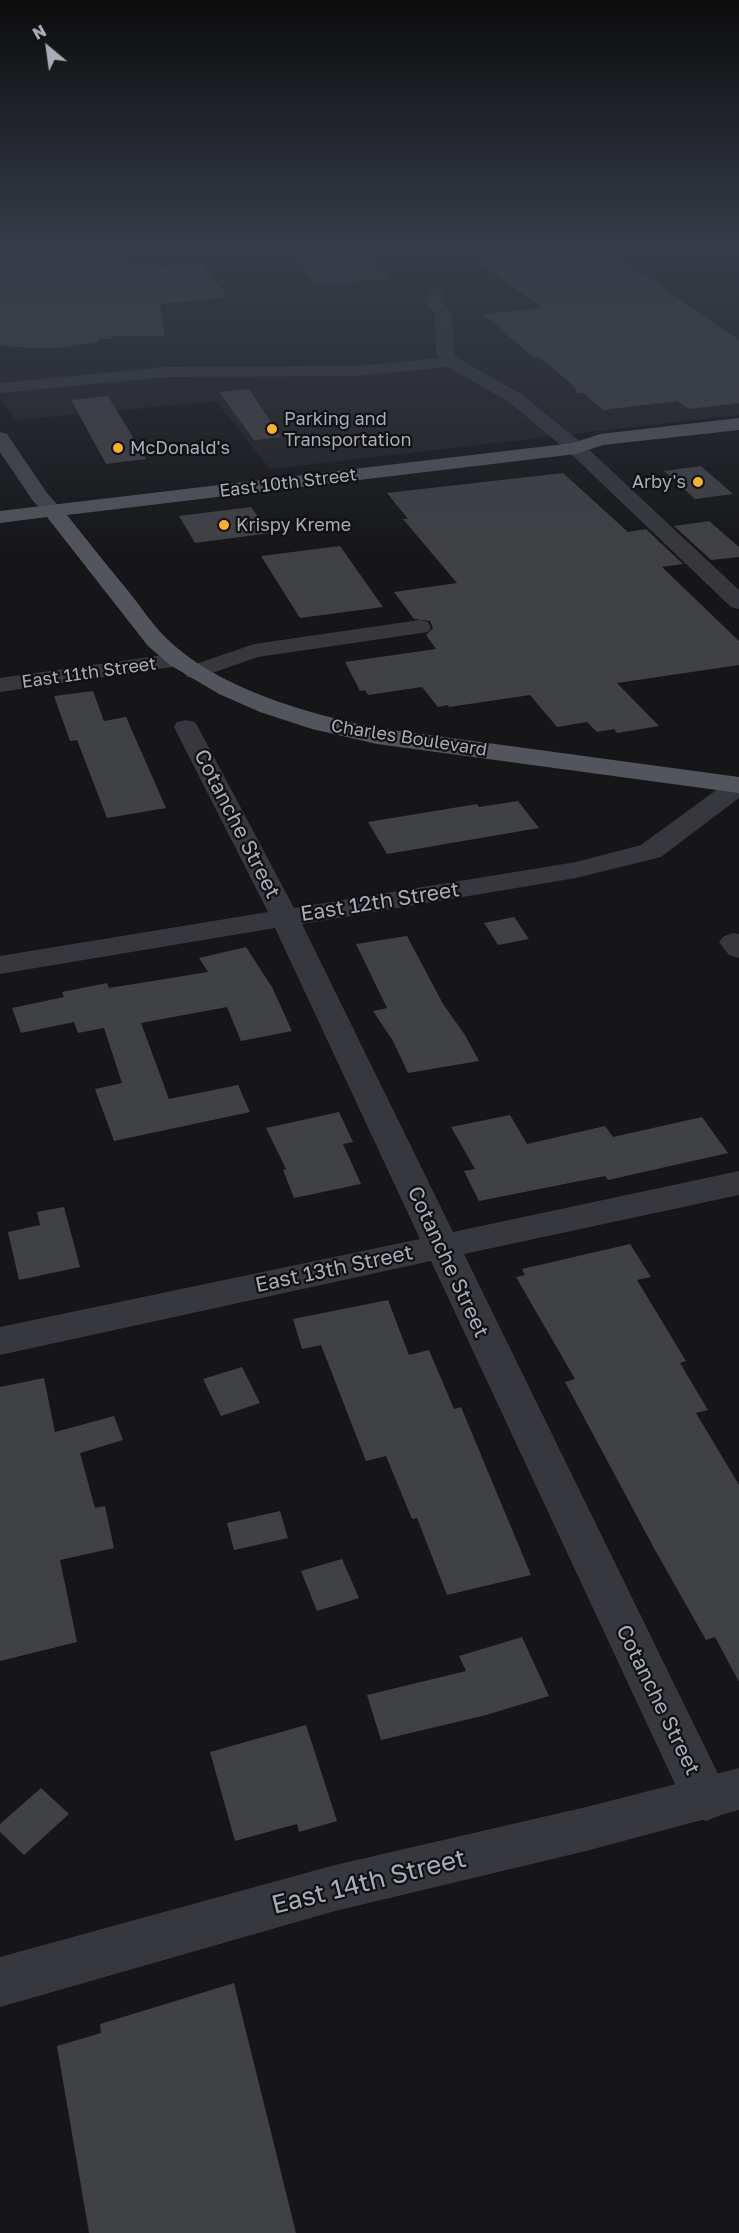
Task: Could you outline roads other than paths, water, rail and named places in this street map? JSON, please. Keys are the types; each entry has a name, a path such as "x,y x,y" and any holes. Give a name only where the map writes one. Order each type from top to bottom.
{"main road":[{"name":"East 10th Street","path":"0,517 576,448 600,440 739,424"},
{"name":"East 10th Street","path":"576,448 605,452 739,436"},
{"path":"0,438 40,497 53,510"},
{"name":"Charles Boulevard","path":"53,510 156,641 187,666 269,707 321,724 377,736 739,786"}],"street":[{"path":"444,352 451,362 515,398 576,448 731,585 739,602"},
{"path":"0,388 167,372 357,371 451,362"},
{"name":"East 11th Street","path":"0,685 187,666 254,651 420,627"},
{"name":"Cotanche Street","path":"186,727 285,918 441,1246 722,1794"},
{"name":"East 12th Street","path":"0,965 576,870 651,851 739,786"},
{"name":"East 13th Street","path":"0,1341 739,1183"},
{"name":"East 14th Street","path":"0,1982 335,1888 722,1794"}],"place":[{"name":"Parking and Transportation","path":"272,429"},
{"name":"McDonald's","path":"118,448"},
{"name":"Arby's","path":"698,482"},
{"name":"Krispy Kreme","path":"224,525"}]}
